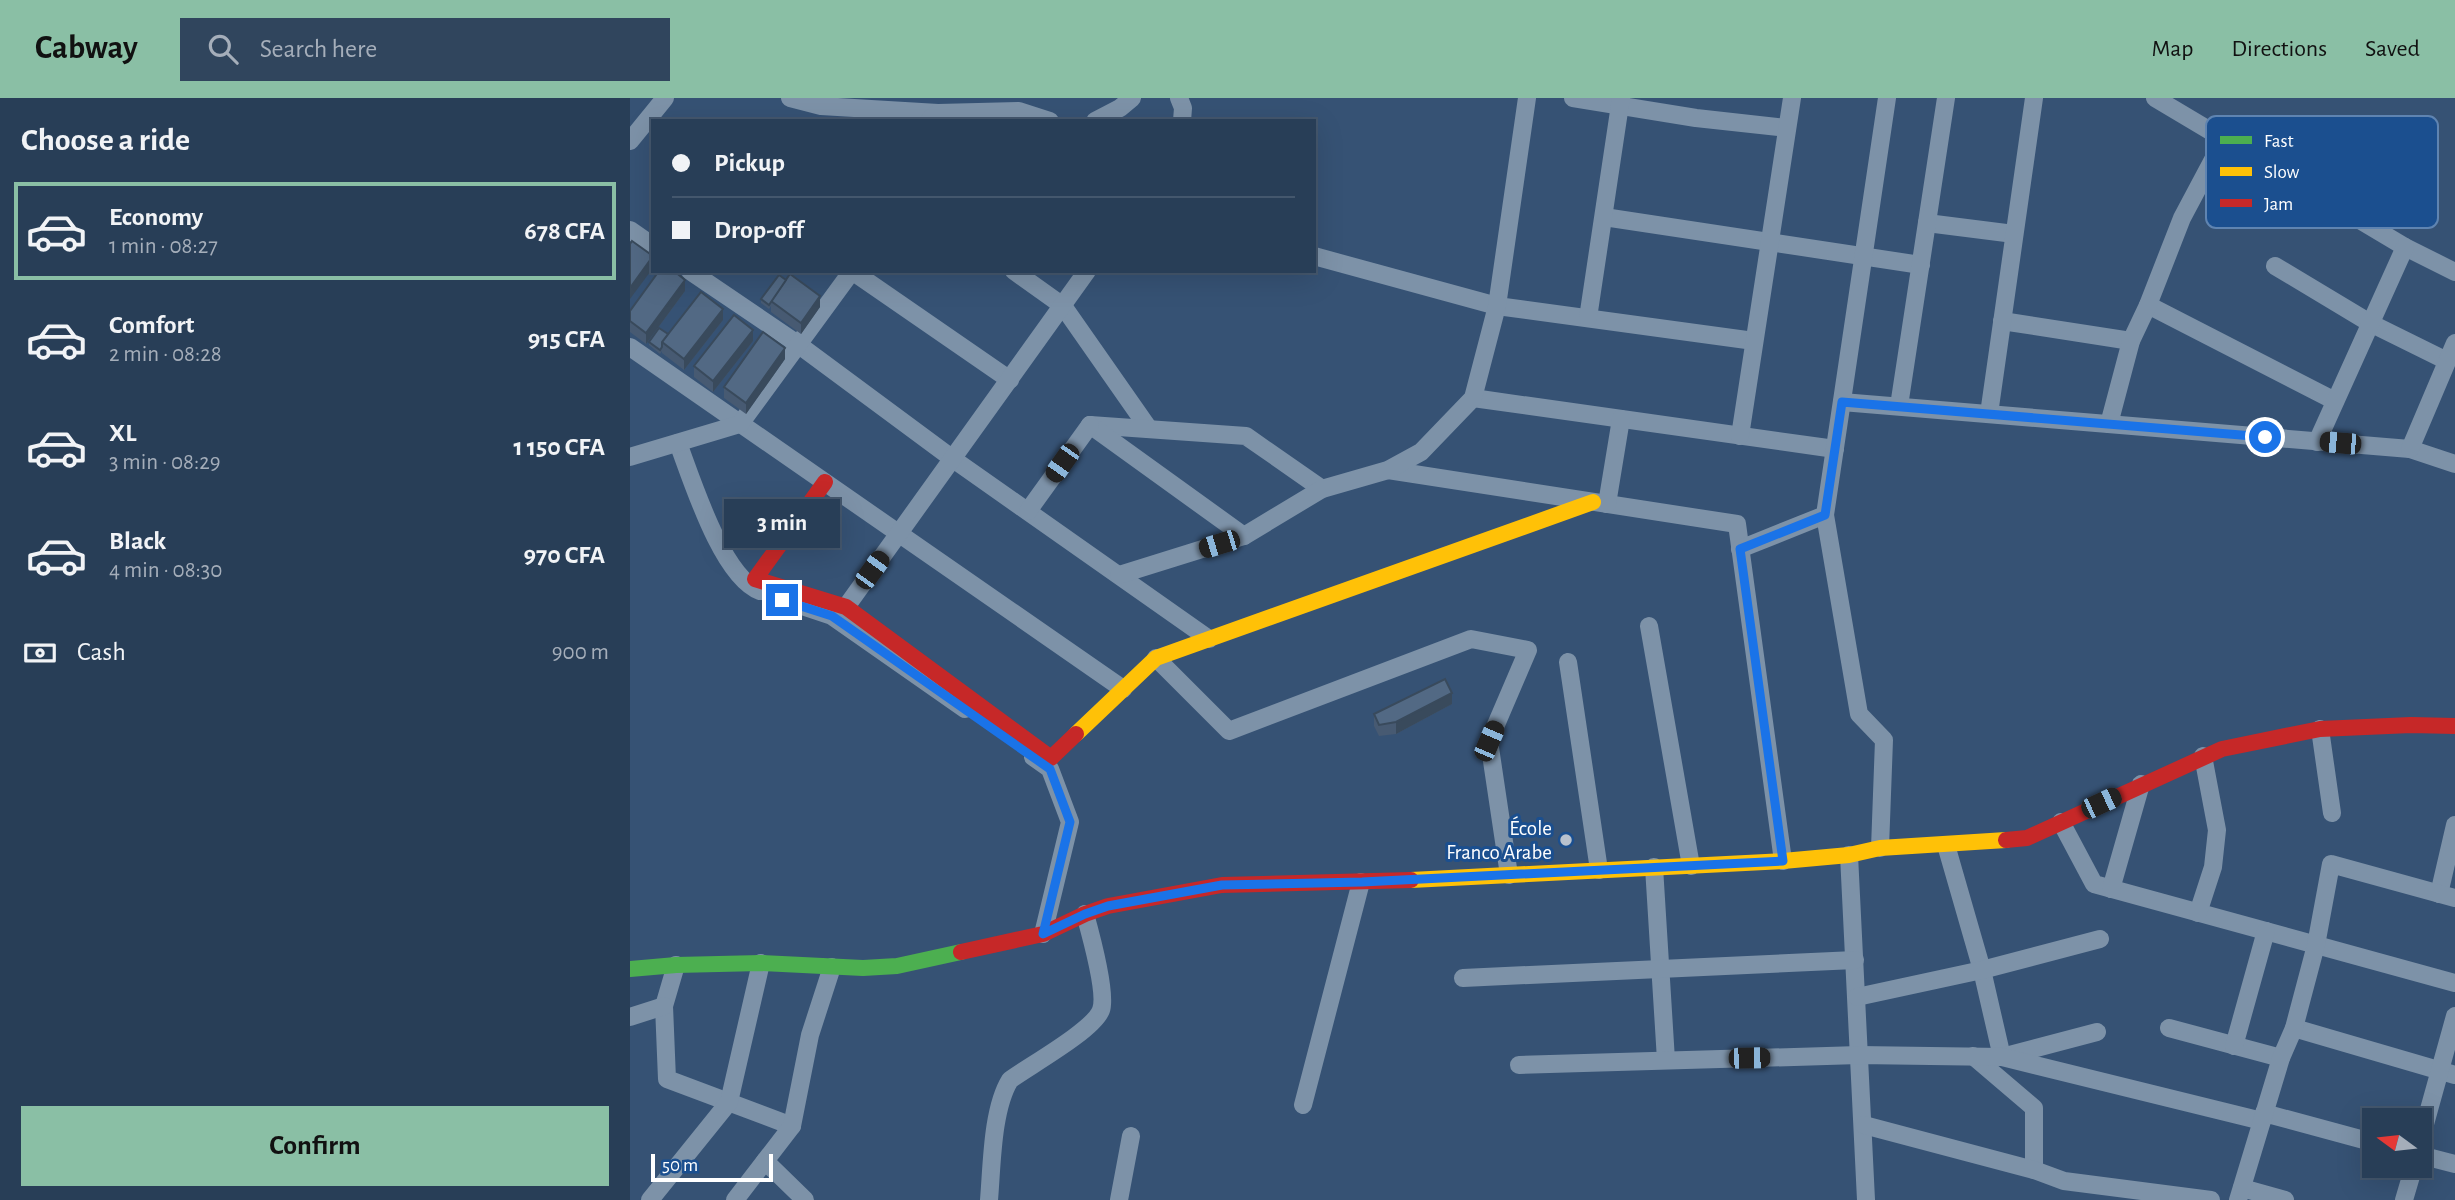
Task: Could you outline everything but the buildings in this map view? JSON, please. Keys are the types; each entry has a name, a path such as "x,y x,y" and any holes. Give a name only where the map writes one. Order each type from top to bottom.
{"street":[{"path":"652,119 665,98"},
{"path":"790,98 821,106 852,103 932,117 1022,116"},
{"path":"1099,119 1132,98"},
{"path":"1179,98 1183,108 1182,119"},
{"path":"1119,575 1244,536 1322,489 1388,470 1421,452 1473,398 1497,306 1527,98"},
{"path":"1573,98 1620,102 1696,118 1787,128"},
{"path":"1740,436 1792,98"},
{"path":"1880,848 1884,740 1859,714 1825,515 1887,98"},
{"path":"1899,407 1946,98"},
{"path":"1989,414 2034,98"},
{"path":"2155,98 2206,128"},
{"path":"1588,318 1620,102"},
{"path":"630,110 649,124 630,141"},
{"path":"2109,424 2131,341 2182,218 2206,173"},
{"path":"1604,216 1921,265"},
{"path":"1927,223 2014,234"},
{"path":"2373,228 2455,272"},
{"path":"630,230 651,245"},
{"path":"2317,442 2405,247"},
{"path":"1316,257 1497,306 1754,341"},
{"path":"2275,266 2370,323 2447,361"},
{"path":"693,273 799,345 1209,639"},
{"path":"630,457 740,424 851,273"},
{"path":"855,273 1010,380"},
{"path":"1017,273 1063,306 1149,429"},
{"path":"846,607 1086,273"},
{"path":"2148,305 2335,401"},
{"path":"2002,321 2131,341"},
{"path":"2410,449 2455,343"},
{"path":"630,347 1123,689"},
{"path":"1473,398 1835,449"},
{"path":"1842,402 2410,449 2455,464"},
{"path":"1600,503 1621,419"},
{"path":"1090,425 1246,436 1322,489"},
{"path":"1028,511 1090,425"},
{"path":"1090,425 1244,536"},
{"path":"678,443 702,510 718,543 748,587 832,616 1050,769 1070,822 1043,934"},
{"path":"1388,470 1737,524 1783,861"},
{"path":"825,482 755,579 846,607 1051,758 1156,658 1600,503"},
{"path":"1740,549 1825,515"},
{"path":"1649,626 1691,866"},
{"path":"1156,658 1229,731 1471,639 1528,650 1489,741 1509,875"},
{"path":"1568,662 1599,870"},
{"path":"630,970 676,965 761,963 863,968 897,966 1043,934 1108,906 1222,885 1362,882 1783,861 1849,855 1880,848 2027,838 2222,749 2320,729 2455,726"},
{"path":"2320,729 2332,813"},
{"path":"2198,913 2213,867 2217,830 2203,756"},
{"path":"2111,889 2141,785"},
{"path":"2061,822 2094,884 2455,983"},
{"path":"2285,1200 2240,1194 2281,1058 2294,1028 2316,945 2331,864 2447,896 2455,825"},
{"path":"1946,845 1982,970 2002,1057"},
{"path":"1849,855 1866,1200"},
{"path":"1654,867 1666,1060"},
{"path":"1303,1105 1362,882"},
{"path":"989,1200 994,1140 1004,1089 1010,1080 1092,1024 1102,1009 1096,954 1085,914"},
{"path":"2234,1046 2266,931"},
{"path":"1857,997 1982,970 2100,939"},
{"path":"1463,978 1855,960"},
{"path":"650,1200 729,1102 761,963"},
{"path":"676,965 664,1006 667,1079 792,1126"},
{"path":"735,1200 792,1126 810,1035 832,967"},
{"path":"630,1017 664,1006"},
{"path":"2432,1111 2447,1072 2455,1019"},
{"path":"2169,1028 2281,1058"},
{"path":"2294,1028 2447,1072"},
{"path":"2002,1057 2097,1032"},
{"path":"1519,1065 1859,1055 2002,1057 2362,1140"},
{"path":"1973,1056 2034,1108 2034,1170"},
{"path":"1864,1125 2034,1170 2064,1181 2211,1200"},
{"path":"1119,1200 1130,1136"},
{"path":"2432,1158 2455,1164"},
{"path":"765,1161 805,1200"},
{"path":"2404,1200 2410,1178"},
{"path":"2064,1181 2070,1200"}],"traffic: fast":[{"path":"630,969 761,963 863,968 897,966 961,952"}],"traffic: slow":[{"path":"1076,734 1156,658 1593,502"},
{"path":"1411,880 1783,861 1849,855 1880,848 2006,840"}],"traffic: jam":[{"path":"825,482 755,579 846,607 1051,758 1076,734"},
{"path":"2006,840 2027,838 2222,749 2320,729 2455,726"},
{"path":"961,952 1043,934 1108,906 1222,885 1411,880"}],"place":[{"name":"École Franco Arabe","path":"1566,840"}],"route":[{"path":"782,600 832,616 1050,769 1070,822 1043,934 1108,906 1222,885 1362,882 1783,861 1740,549 1825,515 1842,402 2265,437"}]}
